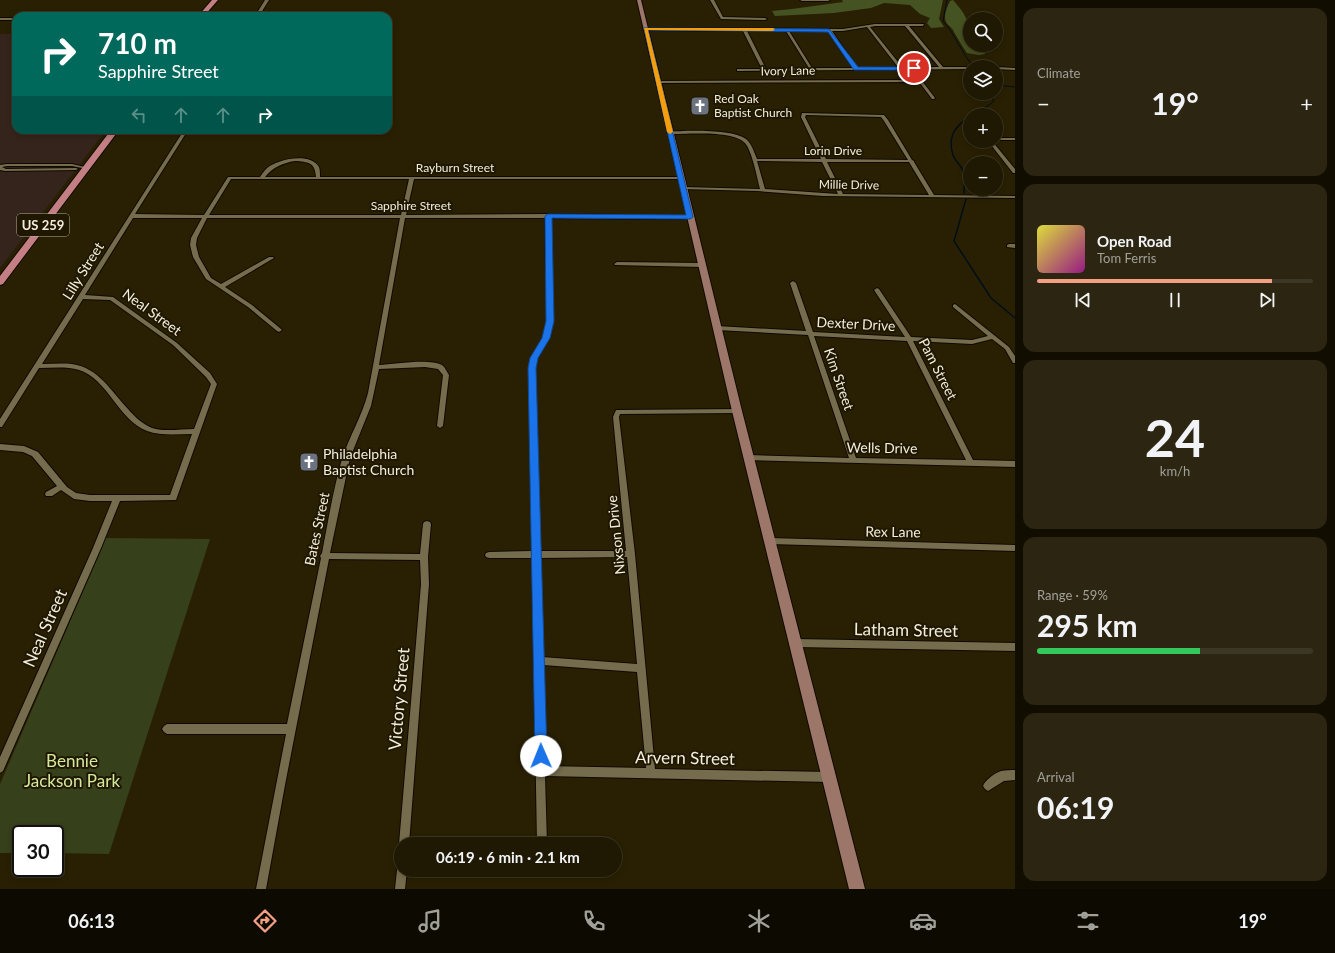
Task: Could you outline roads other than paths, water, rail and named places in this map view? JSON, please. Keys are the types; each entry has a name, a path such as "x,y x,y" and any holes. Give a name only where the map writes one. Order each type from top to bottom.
{"main road":[{"path":"204,12 215,0"},
{"name":"US 259","path":"0,282 112,134"}],"street":[{"path":"260,12 267,0"},
{"path":"639,0 737,411 857,889"},
{"path":"712,0 722,18 765,20"},
{"path":"802,0 828,0"},
{"path":"0,19 12,19"},
{"path":"906,25 942,68"},
{"path":"645,29 849,30 868,26 923,25"},
{"path":"868,26 900,68"},
{"path":"744,29 765,70"},
{"path":"787,30 811,69"},
{"path":"829,30 856,69"},
{"path":"738,70 963,68"},
{"path":"1003,68 1015,69"},
{"name":"Ivory Lane","path":"658,82 919,81 934,98"},
{"path":"841,195 803,115 809,113 882,116 912,161 932,196"},
{"path":"670,133 712,132 743,138 748,143 763,190"},
{"name":"Lilly Street","path":"0,425 183,134"},
{"path":"1003,139 1015,139"},
{"path":"996,148 1015,172"},
{"path":"262,177 266,170 275,164 299,160 315,164 319,169 318,177"},
{"name":"Lorin Drive","path":"754,160 912,161"},
{"path":"0,167 5,170 68,170 86,168"},
{"name":"Rayburn Street","path":"206,215 230,178 681,178"},
{"name":"Bates Street","path":"261,889 324,556 346,458 368,406 403,216 412,178"},
{"name":"Millie Drive","path":"683,188 763,190 841,195 1015,197"},
{"path":"206,215 194,238 193,245 196,257 205,274 209,279 250,306 279,330"},
{"name":"Sapphire Street","path":"132,216 690,217"},
{"path":"542,837 532,368 534,358 546,338 550,321 548,216"},
{"path":"221,286 271,258"},
{"path":"617,264 701,264"},
{"name":"Kim Street","path":"792,283 854,460"},
{"name":"Pam Street","path":"877,290 909,339 971,463"},
{"name":"Neal Street","path":"0,768 97,548 117,499 173,498 214,384 208,375 175,344 111,298 81,297"},
{"path":"955,306 1007,348 1015,361"},
{"name":"Dexter Drive","path":"717,328 972,342 993,337"},
{"path":"376,367 429,365 438,366 444,370 446,375 440,426"},
{"path":"37,366 68,367 84,370 96,378 136,422 149,429 197,432"},
{"name":"Nixson Drive","path":"651,774 631,554 616,417 618,412 737,411"},
{"path":"0,447 24,449 35,454 68,493 81,497 117,499"},
{"name":"Wells Drive","path":"749,458 1015,464"},
{"path":"49,494 62,486"},
{"name":"Victory Street","path":"405,837 425,584 424,557 427,524"},
{"name":"Rex Lane","path":"770,542 1015,548"},
{"path":"489,555 631,554"},
{"path":"324,556 424,557"},
{"name":"Latham Street","path":"796,643 1015,647"},
{"path":"538,660 642,668"},
{"path":"167,729 291,728"},
{"name":"Arvern Street","path":"541,771 829,777"},
{"path":"988,786 1002,776 1015,775"},
{"path":"400,889 401,877"}],"waterway":[{"path":"947,0 943,21 969,60"},
{"path":"1003,86 1015,87"},
{"path":"985,108 994,101 993,100"},
{"path":"963,172 953,155 951,145 952,137 959,125 986,107"},
{"path":"966,199 954,241 991,298 1015,318"}],"place":[{"name":"Red Oak Baptist Church","path":"700,106"},
{"name":"Philadelphia Baptist Church","path":"309,462"}],"park label":[{"name":"Bennie Jackson Park","path":"72,771"}]}
